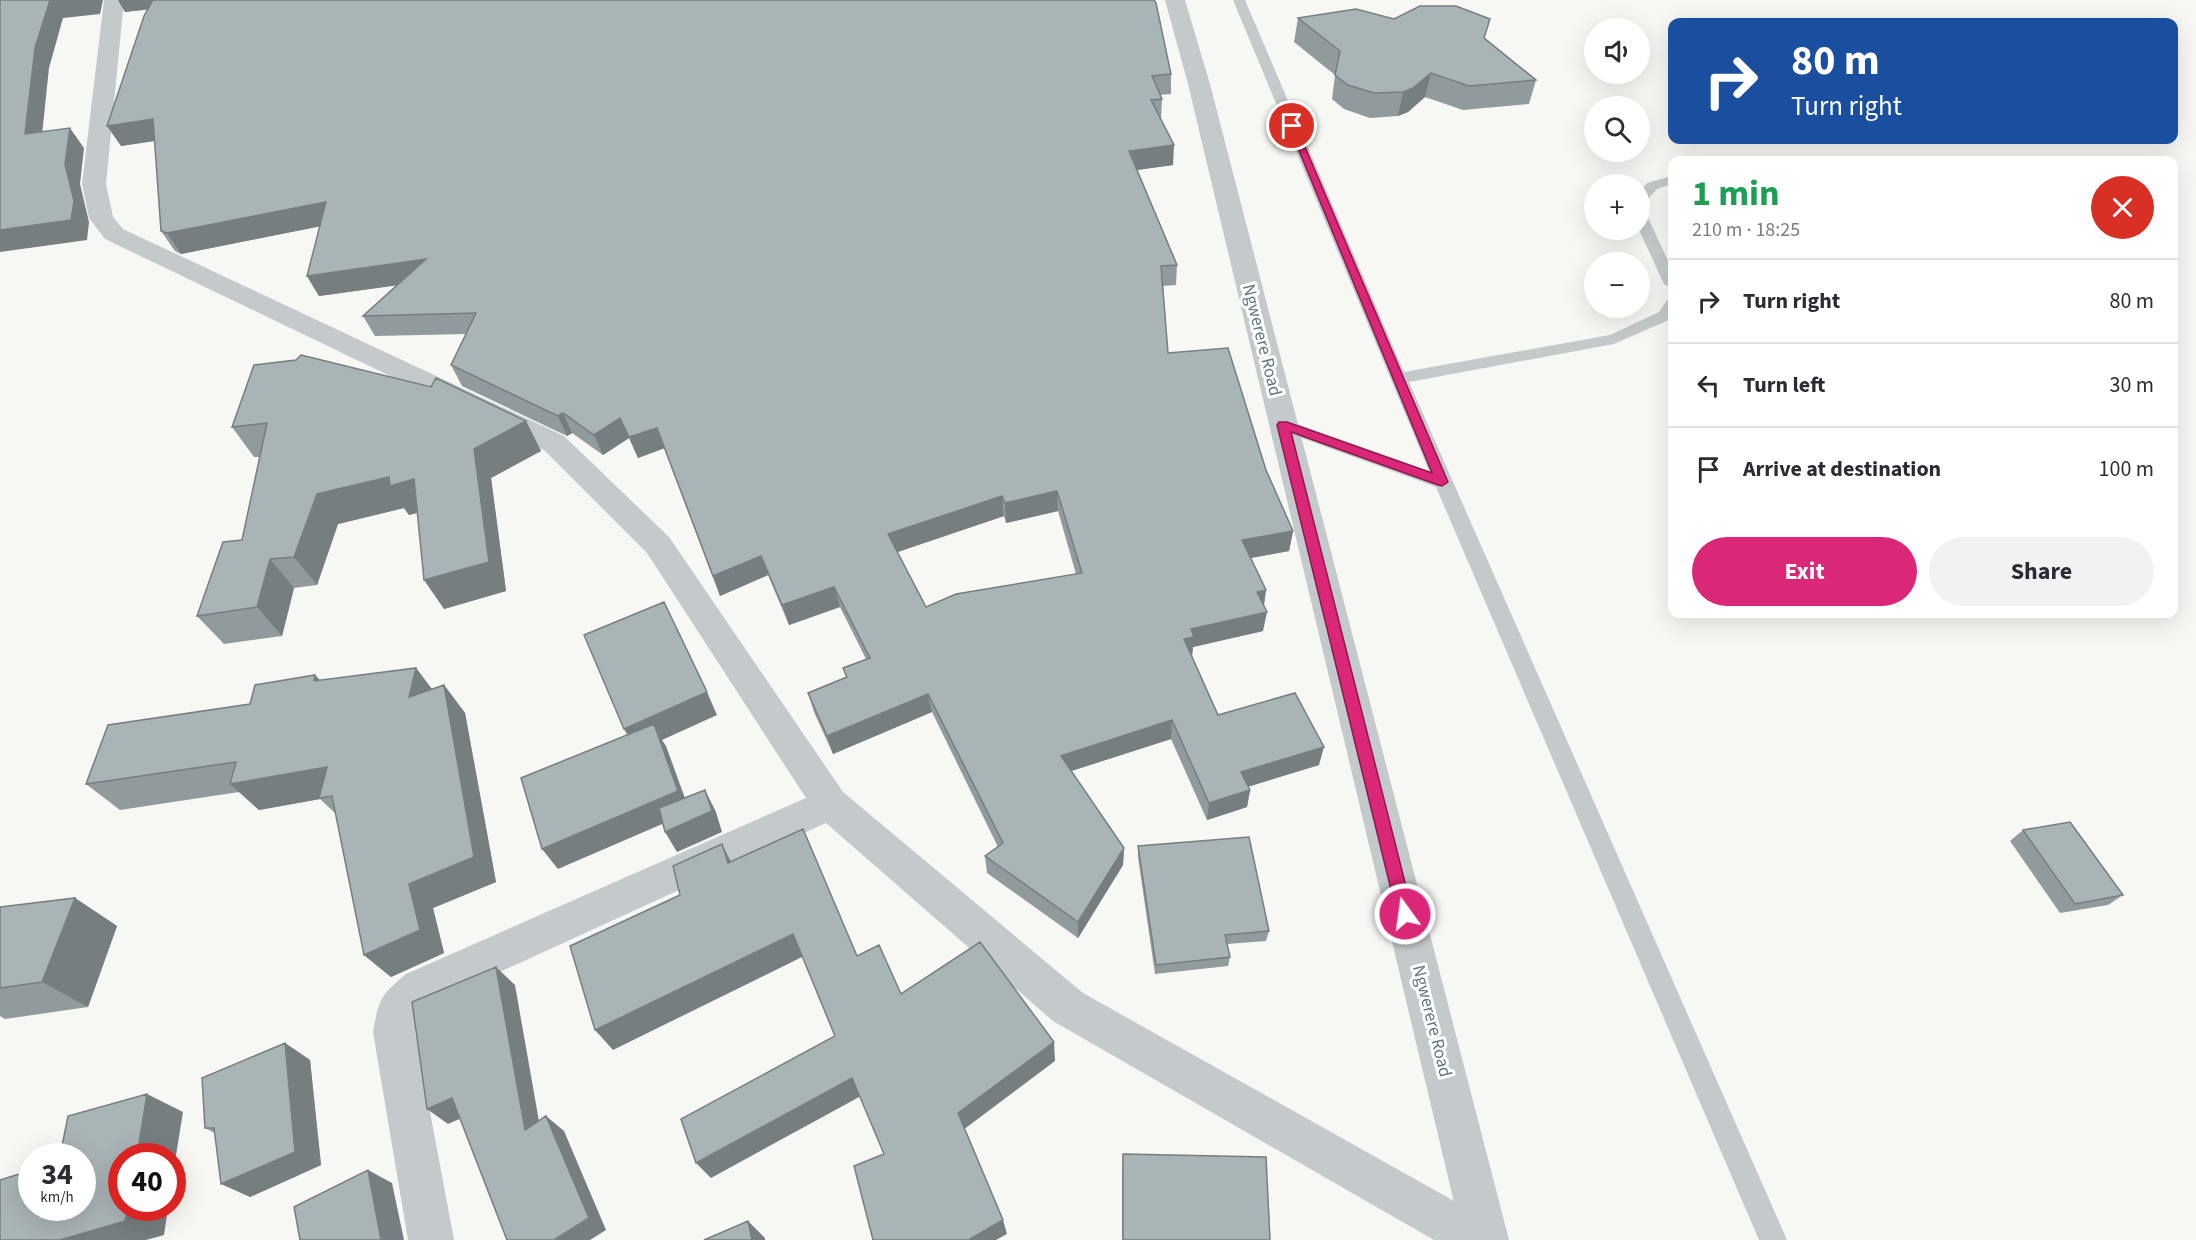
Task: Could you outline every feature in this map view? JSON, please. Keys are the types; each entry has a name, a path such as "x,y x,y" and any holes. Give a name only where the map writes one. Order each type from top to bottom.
{"street":[{"path":"114,0 94,184 101,218 114,234 554,443 658,545 734,656 830,804 1068,1007 1479,1240"},
{"name":"Ngwerere Road","path":"1175,0 1199,84 1486,1240"},
{"path":"431,1240 394,1032 398,1007 420,988 830,804"}],"lane":[{"path":"1239,0 1397,379 1600,849 1773,1240"},
{"path":"1650,188 1668,181"},
{"path":"1650,237 1668,276"},
{"path":"1397,379 1614,339 1665,315 1668,310"},
{"path":"1283,425 1442,482"}],"building":[{"path":"0,0 50,0 35,48 25,134 70,128 65,164 74,201 71,220 0,230"},
{"path":"153,0 1154,0 1171,74 1152,76 1162,99 1151,100 1174,145 1129,151 1177,265 1161,266 1168,353 1228,348 1266,470 1293,531 1242,540 1266,590 1257,592 1267,612 1191,629 1194,637 1184,639 1218,715 1295,693 1324,747 1241,772 1250,790 1209,803 1172,720 1061,756 1124,848 1078,922 985,856 1003,843 928,694 827,736 808,693 847,677 843,668 870,658 834,587 782,605 761,556 713,576 657,428 629,437 620,418 594,435 563,413 558,416 451,365 476,313 363,316 426,259 307,276 326,202 167,233 161,231 153,119 107,126 144,16","holes":["1057,491 1082,573 956,594 926,607 888,534 1002,496 1005,503"]},
{"path":"1420,6 1456,6 1490,19 1484,38 1536,80 1469,86 1431,73 1413,88 1403,92 1374,93 1348,85 1335,75 1340,51 1298,18 1356,9 1394,19"},
{"path":"301,355 431,387 436,378 526,421 474,449 489,562 424,580 414,479 390,486 389,477 317,494 294,557 270,559 257,607 197,616 223,542 242,540 267,423 232,427 254,365 296,360"},
{"path":"664,602 707,692 624,729 584,635"},
{"path":"416,668 409,697 444,685 474,857 409,884 420,930 364,955 332,796 319,798 327,767 230,784 236,762 86,784 108,725 250,704 255,685 315,675 314,681"},
{"path":"654,724 678,791 542,849 521,778"},
{"path":"705,790 712,811 665,832 659,808"},
{"path":"2070,822 2123,895 2075,904 2023,830"},
{"path":"803,829 857,956 879,945 901,994 980,942 1054,1042 958,1113 1003,1220 970,1240 873,1240 854,1166 884,1154 852,1078 696,1163 681,1119 835,1036 793,934 595,1030 570,946 680,895 673,866 722,844 728,863"},
{"path":"1249,837 1269,931 1225,935 1230,957 1156,965 1138,846"},
{"path":"75,898 42,982 0,988 0,907"},
{"path":"496,967 525,1130 546,1116 589,1218 554,1240 507,1240 452,1098 427,1109 412,1002"},
{"path":"285,1043 295,1152 221,1184 214,1128 205,1128 202,1078"},
{"path":"147,1094 139,1143 108,1143 108,1221 125,1221 60,1240 0,1240 0,1180 18,1174 18,1221 96,1221 96,1143 63,1143 68,1116"},
{"path":"1123,1154 1266,1157 1270,1240 1123,1240"},
{"path":"368,1170 381,1240 300,1240 294,1207"},
{"path":"748,1221 752,1240 704,1240"}],"route":[{"path":"1292,126 1442,482 1283,425 1405,914"}]}
